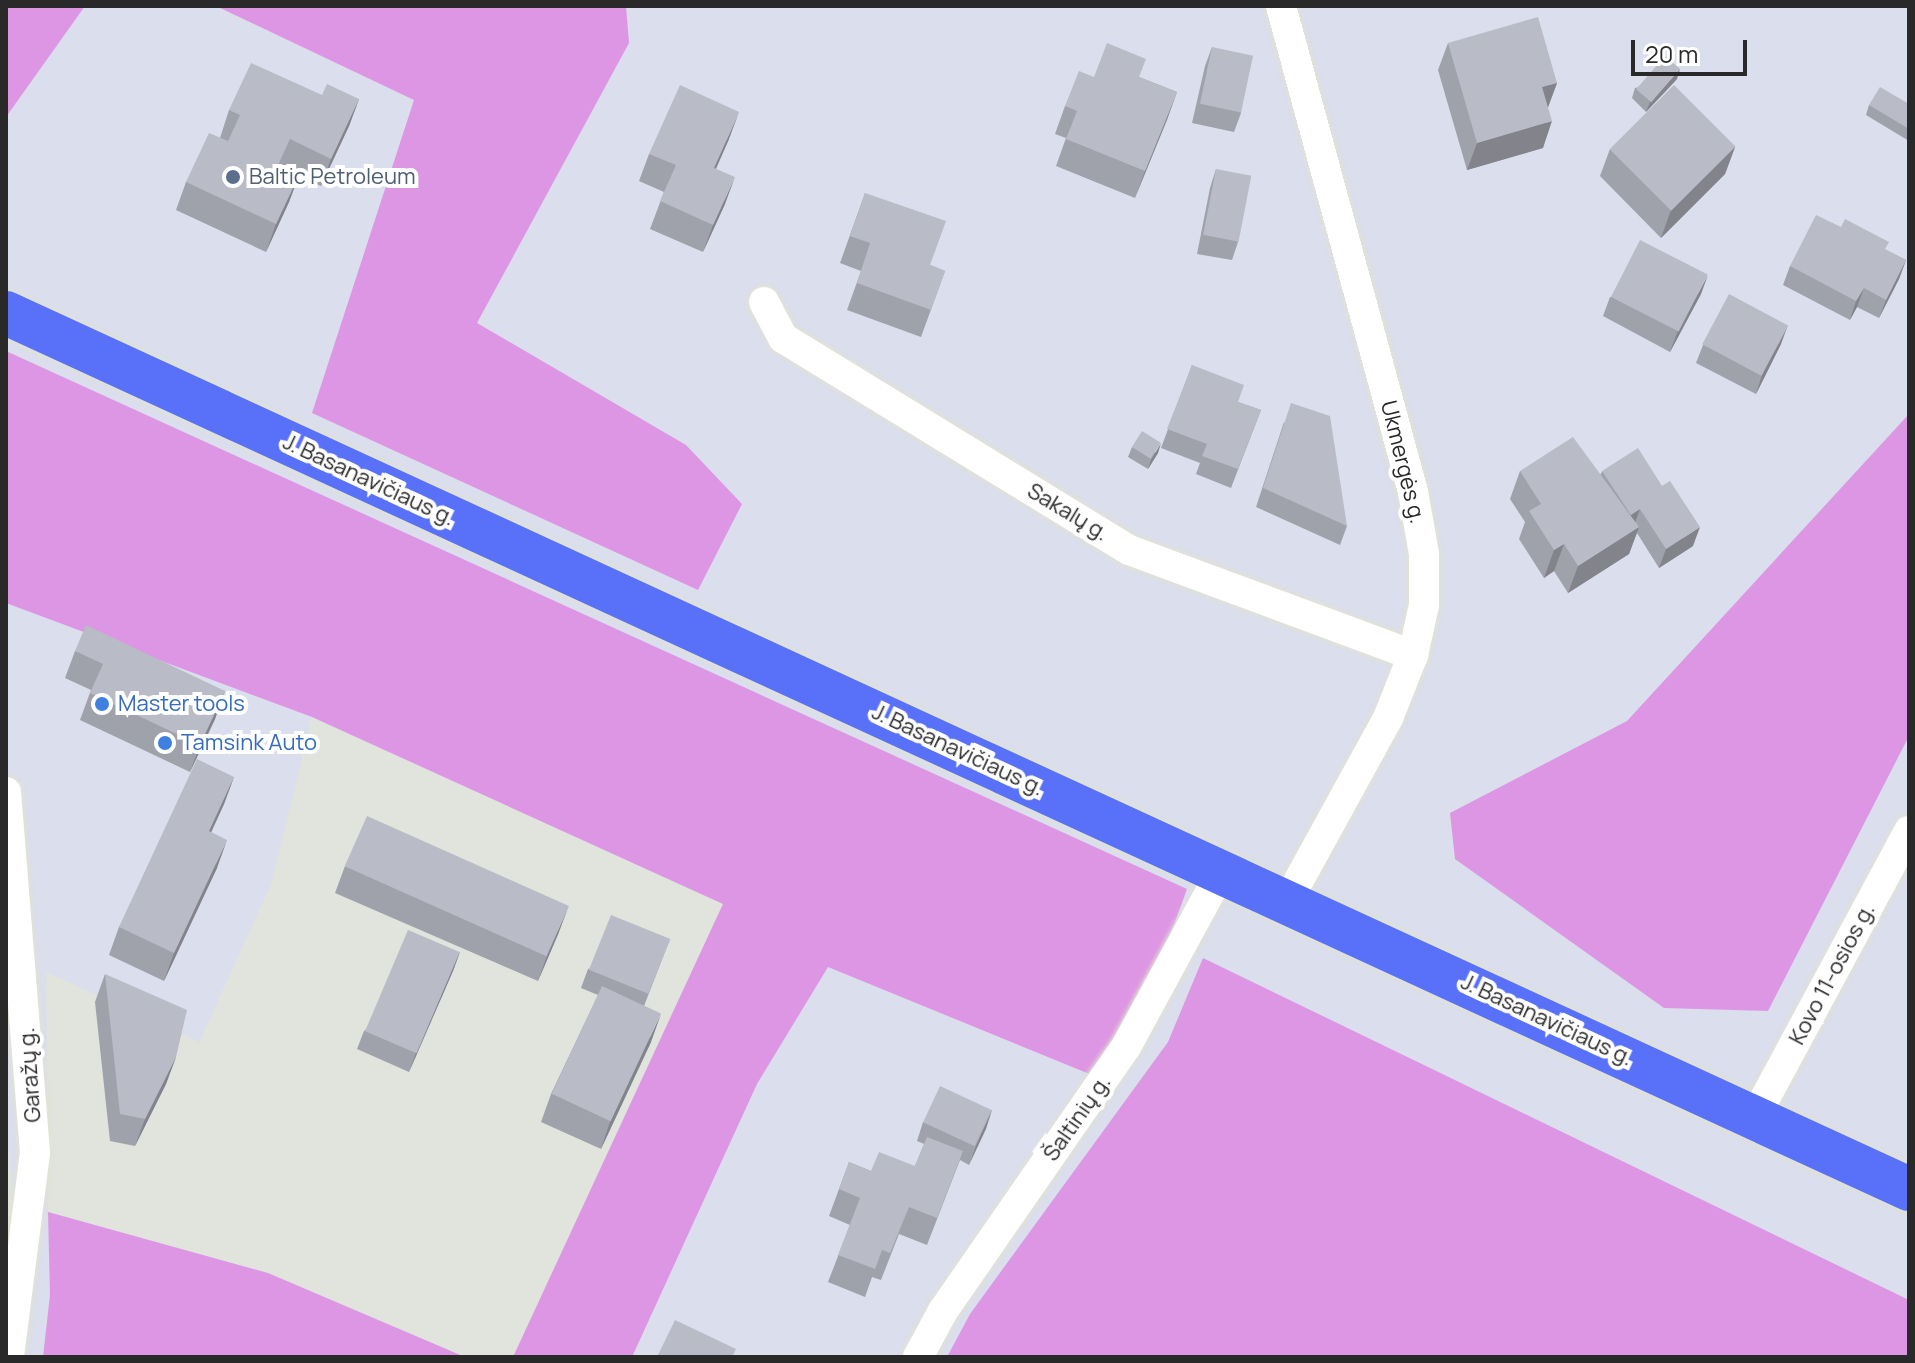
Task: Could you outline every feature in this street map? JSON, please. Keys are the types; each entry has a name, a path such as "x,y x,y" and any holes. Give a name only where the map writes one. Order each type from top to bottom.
{"highway":[{"name":"J. Basanavičiaus g.","path":"6,313 1288,900 1909,1189"}],"street":[{"name":"Ukmergės g.","path":"1281,6 1413,492 1424,554 1424,605 1413,655 1376,742 1288,900"},
{"name":"Sakalų g.","path":"764,302 783,338 1129,550 1413,655"},
{"name":"Garažų g.","path":"6,792 35,1153 9,1357"},
{"name":"Kovo 11-osios g.","path":"1755,1117 1909,831"},
{"name":"Šaltinių g.","path":"918,1357 943,1311 1126,1047 1222,870"}],"shaded area":[{"path":"6,6 85,6 6,117"},
{"path":"216,6 626,6 629,43 477,323 686,445 742,504 698,590 312,413 414,100"},
{"path":"6,351 1187,889 1167,945 1092,1075 828,967 757,1084 632,1357 513,1357 723,904 312,717 6,603"},
{"path":"1909,414 1909,736 1768,1011 1664,1008 1455,859 1450,813 1627,721"},
{"path":"312,717 723,904 513,1357 465,1357 268,1273 48,1212 46,972 199,1042 271,884"},
{"path":"1203,958 1909,1300 1909,1357 947,1357 970,1314 1168,1042"},
{"path":"6,1128 16,1224 6,1283"},
{"path":"48,1212 268,1273 465,1357 43,1357 50,1295"}],"building":[{"path":"1538,17 1557,83 1542,87 1552,121 1477,143 1448,43"},
{"path":"1107,43 1146,59 1139,77 1177,92 1145,171 1066,139 1077,111 1065,106 1079,71 1094,77"},
{"path":"1212,47 1253,56 1241,112 1200,104"},
{"path":"1665,56 1680,69 1651,102 1636,89"},
{"name":"Baltic Petroleum","path":"251,63 322,95 327,84 359,99 331,159 290,139 278,165 299,175 276,224 186,182 209,133 228,141 240,115 229,110"},
{"path":"680,85 739,112 714,168 735,177 713,225 660,201 676,165 649,154"},
{"path":"1674,85 1736,147 1671,211 1610,149"},
{"path":"1880,87 1909,104 1909,129 1869,105"},
{"path":"1216,169 1251,176 1239,242 1203,235"},
{"path":"865,193 946,221 930,265 945,271 931,310 857,283 870,243 850,236"},
{"path":"1816,215 1841,227 1845,219 1889,242 1885,249 1906,260 1886,300 1864,288 1856,301 1790,266"},
{"path":"1640,240 1708,275 1679,332 1611,297"},
{"path":"1729,294 1788,325 1761,376 1702,344"},
{"path":"1192,365 1244,385 1238,402 1261,410 1238,469 1202,456 1207,444 1167,429"},
{"path":"1291,403 1330,416 1347,526 1263,488"},
{"path":"1142,431 1161,443 1151,459 1132,447"},
{"path":"1573,437 1639,527 1578,566 1564,544 1554,550 1529,511 1541,504 1520,471"},
{"path":"1638,448 1662,486 1670,481 1700,527 1666,549 1640,509 1631,515 1602,471"},
{"path":"86,625 225,691 200,745 90,693 103,664 75,651"},
{"path":"197,759 234,777 209,831 227,840 174,953 119,927"},
{"path":"367,816 569,906 547,956 345,866"},
{"path":"611,915 670,939 648,994 589,970"},
{"path":"408,930 460,952 417,1053 365,1031"},
{"path":"105,974 187,1010 176,1057 145,1119 120,1114"},
{"path":"602,986 661,1013 611,1121 552,1094"},
{"path":"940,1086 992,1110 975,1146 923,1122"},
{"path":"927,1137 963,1151 937,1218 909,1207 890,1253 882,1250 875,1269 838,1255 860,1198 839,1189 849,1162 871,1171 879,1152 915,1166"},
{"path":"675,1320 736,1349 732,1357 657,1357"}],"place":[{"name":"Baltic Petroleum","path":"233,177"},
{"name":"Master tools","path":"102,704"},
{"name":"Tamsink Auto","path":"165,743"}]}
